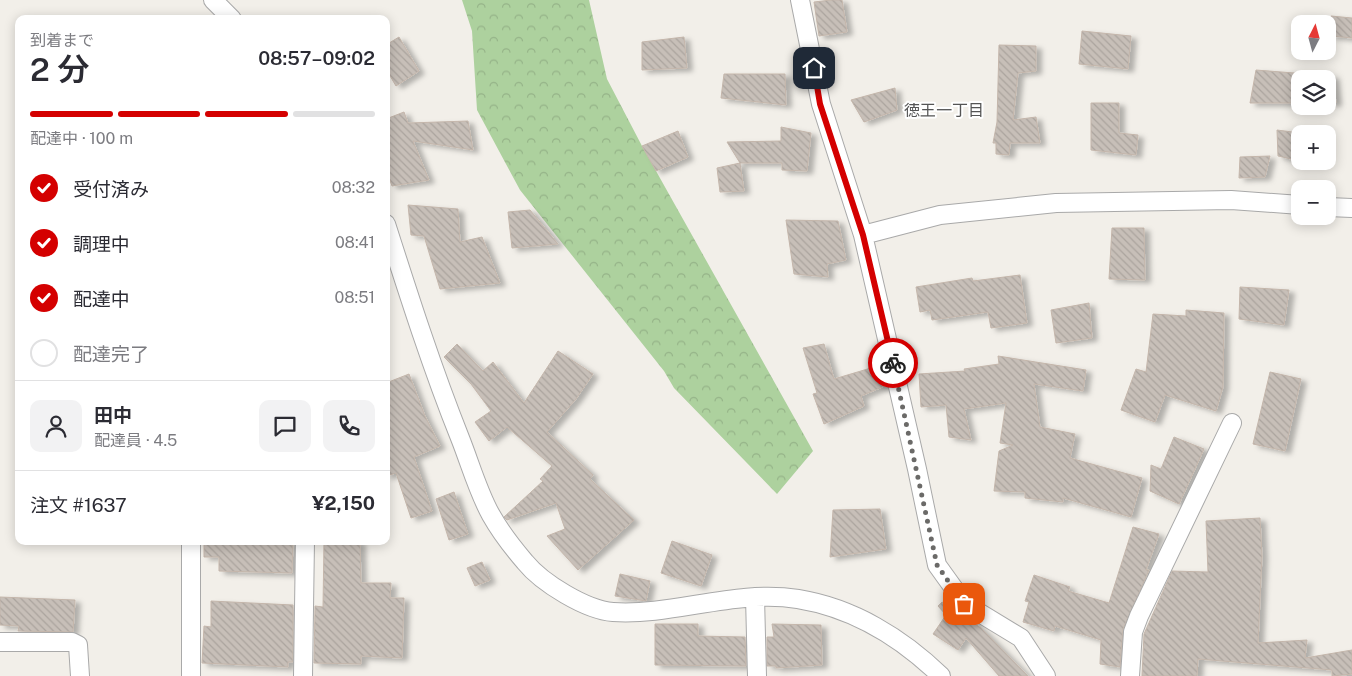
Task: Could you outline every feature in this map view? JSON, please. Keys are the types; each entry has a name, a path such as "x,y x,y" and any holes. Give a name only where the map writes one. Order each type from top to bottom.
{"street":[{"path":"213,0 228,15"},
{"path":"800,0 820,104 863,235 918,469 937,565 964,604 1021,638 1046,676"},
{"path":"863,235 940,215 1056,203 1231,200 1291,204"},
{"path":"1336,207 1352,208"},
{"path":"390,236 432,367 491,515 526,563 564,595 611,612 656,610 755,597 798,599 840,610 888,633 920,655 941,676"},
{"path":"1130,676 1134,632 1139,616 1232,422"},
{"path":"191,545 191,676"},
{"path":"303,676 306,545"},
{"path":"755,597 757,676"},
{"path":"0,642 72,642 78,645 80,676"}],"green space":[{"path":"462,0 589,0 607,79 642,146 813,451 777,494 674,388 664,371 520,190 477,110 472,31"}],"building":[{"path":"842,0 847,32 819,36 814,2"},
{"path":"1336,16 1352,18 1352,38 1336,36"},
{"path":"1082,31 1131,36 1128,69 1079,64"},
{"path":"399,37 419,71 396,86 390,76 390,43"},
{"path":"684,37 687,68 642,70 642,42"},
{"path":"999,45 1036,46 1036,71 1018,73 1013,120 1036,117 1040,143 1010,143 1009,155 996,154 996,143 993,143 997,122"},
{"path":"1256,70 1291,73 1291,103 1250,103"},
{"path":"724,74 785,74 786,105 721,98"},
{"path":"895,88 897,110 864,122 851,100"},
{"path":"1091,103 1119,103 1119,133 1138,135 1136,155 1091,150"},
{"path":"404,112 408,123 468,121 473,150 413,141 429,180 392,186 390,180 390,117"},
{"path":"781,127 811,133 807,171 782,170 782,163 740,163 727,142 781,141"},
{"path":"1277,130 1291,132 1291,159 1278,156"},
{"path":"678,131 688,157 656,171 642,146"},
{"path":"1270,156 1265,177 1239,178 1240,157"},
{"path":"740,163 744,191 720,192 717,168"},
{"path":"408,205 458,209 460,242 482,237 500,283 440,289 424,236 411,235"},
{"path":"530,210 558,244 512,248 508,212"},
{"path":"786,220 838,221 846,260 827,264 828,277 794,274"},
{"path":"1112,228 1144,228 1145,280 1109,279"},
{"path":"1020,275 1027,323 991,328 988,312 932,320 930,310 920,312 916,287 972,278 973,281"},
{"path":"1240,287 1289,290 1284,325 1239,319"},
{"path":"1089,303 1092,338 1056,343 1051,310"},
{"path":"1186,310 1224,313 1223,387 1216,411 1165,395 1155,422 1121,410 1136,369 1146,372 1153,314 1186,316"},
{"path":"457,344 483,371 493,362 524,403 558,351 593,374 576,399 547,432 593,475 590,479 634,520 578,570 547,536 565,529 556,503 507,520 504,517 543,481 540,479 552,466 507,427 489,441 475,422 491,411 471,384 444,357"},
{"path":"824,344 834,379 881,365 887,385 861,396 864,406 824,424 813,394 817,393 803,348"},
{"path":"998,356 1086,370 1083,391 1034,384 1040,427 1075,434 1070,458 1142,478 1131,517 1063,498 1063,502 1025,498 1025,492 994,491 999,451 1013,445 1000,443 1006,403 964,409 971,440 949,437 946,405 921,407 919,374 965,371 964,369 999,364"},
{"path":"1270,372 1301,379 1285,451 1253,444"},
{"path":"409,374 425,416 440,446 414,457 432,511 411,518 396,473 390,475 390,381"},
{"path":"1174,437 1204,449 1179,504 1150,491 1151,465 1161,469"},
{"path":"454,492 468,534 449,540 436,499"},
{"path":"880,509 886,549 830,557 833,510"},
{"path":"1260,518 1262,556 1258,643 1307,640 1305,658 1352,650 1352,674 1332,676 1332,670 1198,659 1197,676 1142,676 1144,634 1172,571 1208,572 1206,521"},
{"path":"1133,527 1159,534 1146,570 1149,570 1123,629 1120,667 1100,664 1101,640 1055,626 1054,631 1023,622 1029,602 1025,601 1034,575 1070,587 1068,591 1109,603"},
{"path":"672,541 712,555 701,586 661,573"},
{"path":"204,545 293,545 292,573 219,571 219,557 204,557"},
{"path":"324,545 360,545 361,583 391,583 390,598 404,598 402,658 361,656 361,664 314,663 315,606 323,607"},
{"path":"482,562 490,580 475,586 467,568"},
{"path":"620,574 650,581 646,601 615,596"},
{"path":"0,597 75,600 73,632 18,631 19,626 0,625"},
{"path":"211,601 293,605 293,662 288,662 288,667 202,663 204,626 211,627"},
{"path":"942,602 981,628 1028,676 999,676 966,638 958,650 933,634 946,615 938,606"},
{"path":"655,624 698,624 698,636 745,637 746,666 655,665"},
{"path":"772,624 821,625 822,665 776,668 776,666 767,666 767,637 774,637"}],"way so far":[{"path":"893,363 918,469 937,565 964,604"}],"district":[{"name":"徳王一丁目","path":"944,110"}],"route":[{"path":"814,68 820,104 863,235 893,363"}]}
